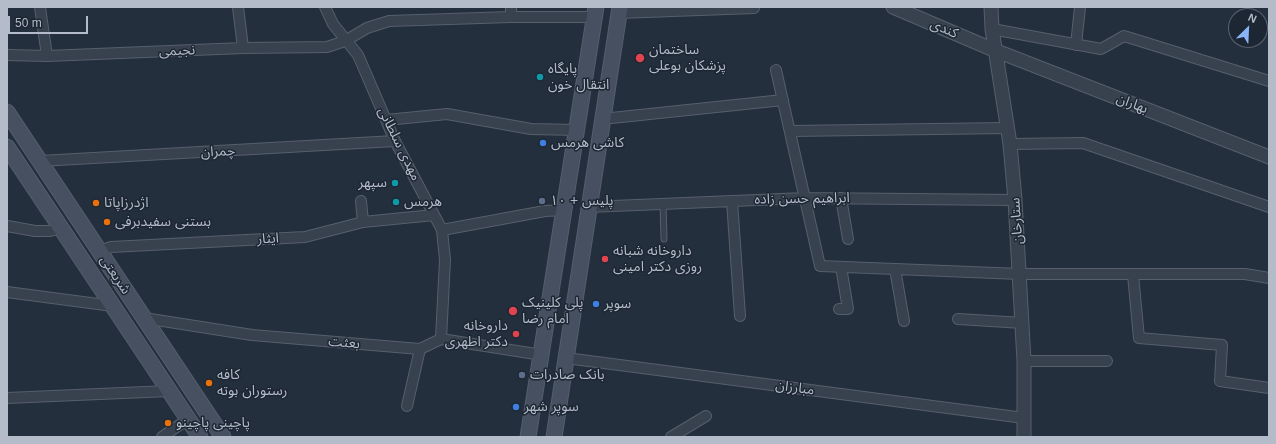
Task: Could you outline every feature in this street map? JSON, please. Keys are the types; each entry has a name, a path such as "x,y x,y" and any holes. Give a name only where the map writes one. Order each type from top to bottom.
{"main road":[{"path":"554,437 619,10"},
{"path":"528,437 596,12"},
{"name":"شریعتی","path":"7,112 223,437"},
{"name":"شریعتی","path":"7,148 200,437"}],"street":[{"path":"40,7 47,56"},
{"path":"238,7 243,48"},
{"name":"مهدی سلطانی","path":"324,7 333,24 345,41 358,55 395,141 442,230 445,260 441,339"},
{"name":"کندی","path":"894,7 994,50"},
{"name":"ستارخان","path":"991,7 994,50 1010,144 1016,200 1023,323 1024,437"},
{"path":"1076,45 1080,7"},
{"path":"619,10 754,8"},
{"name":"نجیمی","path":"7,55 47,56 243,48 326,47 345,41 367,28 389,21 511,12 596,12"},
{"path":"992,29 1101,50 1124,36 1269,81"},
{"name":"بهاران","path":"994,50 1269,157"},
{"path":"776,70 820,266 1020,274 1245,274 1269,278"},
{"path":"602,119 783,100"},
{"path":"386,120 447,114 531,129 576,130"},
{"path":"790,131 1007,128"},
{"name":"چمران","path":"40,161 395,141"},
{"path":"1010,144 1083,143 1269,206"},
{"name":"ابراهیم حسن زاده","path":"589,207 805,198 1016,200"},
{"path":"841,198 848,238"},
{"path":"361,201 363,222"},
{"path":"732,202 740,316"},
{"path":"442,230 544,211 564,210"},
{"name":"ایثار","path":"100,251 111,247 306,238 363,222 434,215"},
{"path":"7,226 50,231 61,228"},
{"path":"839,310 848,309 841,267"},
{"path":"895,269 904,321"},
{"path":"1134,275 1139,338 1222,345 1220,382 1269,388"},
{"path":"7,292 113,306"},
{"name":"بعثت","path":"144,318 252,335 420,350"},
{"path":"958,319 1023,323"},
{"path":"407,406 420,350 441,339 542,356"},
{"name":"مبارزان","path":"566,358 1024,418"},
{"path":"1024,361 1107,361"},
{"path":"7,398 169,391"},
{"path":"671,437 706,416"},
{"path":"162,437 188,420"}],"lane":[{"path":"663,204 664,240"}],"place":[{"name":"ساختمان پزشکان بوعلی","path":"640,58"},
{"name":"پایگاه انتقال خون","path":"540,77"},
{"name":"کاشی هرمس","path":"543,143"},
{"name":"سپهر","path":"395,183"},
{"name":"پلیس + ۱۰","path":"542,201"},
{"name":"هرمس","path":"396,202"},
{"name":"اژدرزاپاتا","path":"96,203"},
{"name":"بستنی سفیدبرفی","path":"107,222"},
{"name":"داروخانه شبانه روزی دکتر امینی","path":"605,259"},
{"name":"سوپر","path":"596,304"},
{"name":"پلی کلینیک امام رضا","path":"513,311"},
{"name":"داروخانه دکتر اطهری","path":"516,334"},
{"name":"بانک صادرات","path":"522,375"},
{"name":"کافه رستوران بوته","path":"209,383"},
{"name":"سوپر شهر","path":"516,407"},
{"name":"پاچینی پاچینو","path":"168,423"}]}
